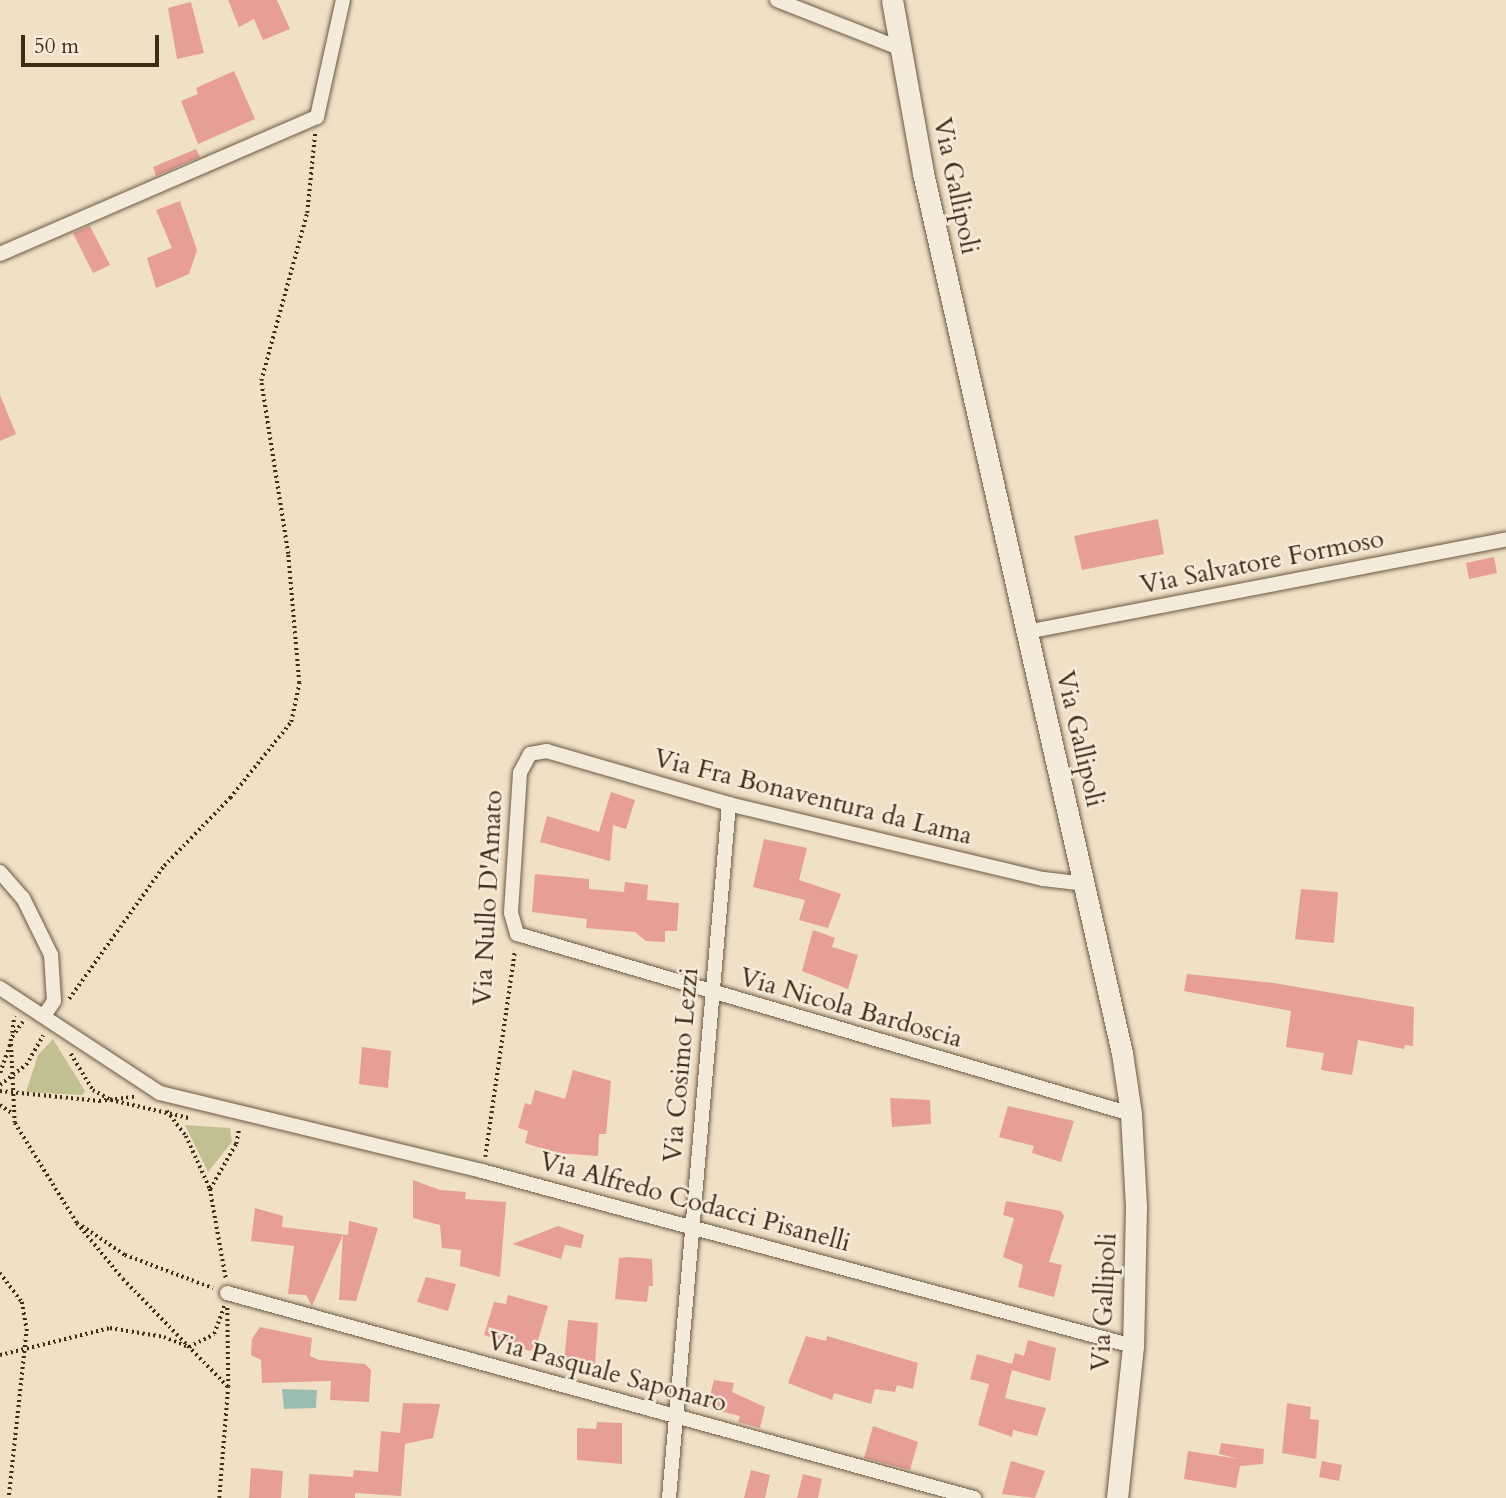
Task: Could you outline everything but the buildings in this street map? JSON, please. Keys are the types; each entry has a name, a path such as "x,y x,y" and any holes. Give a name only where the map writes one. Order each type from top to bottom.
{"main road":[{"name":"Via Gallipoli","path":"892,0 899,48 1026,632 1086,884 1131,1114 1136,1207 1133,1346 1117,1498"}],"street":[{"path":"0,254 317,117 343,0"},
{"path":"777,0 899,48"},
{"name":"Via Salvatore Formoso","path":"1026,632 1506,540"},
{"name":"Via Fra Bonaventura da Lama","path":"530,754 547,751 729,804 1042,880 1086,884"},
{"name":"Via Nullo D'Amato","path":"517,934 511,913 520,772 530,754"},
{"name":"Via Cosimo Lezzi","path":"669,1498 729,804"},
{"path":"0,872 23,898 51,955 54,1001 44,1016"},
{"name":"Via Nicola Bardoscia","path":"517,934 1131,1114"},
{"path":"0,988 160,1093"},
{"name":"Via Alfredo Codacci Pisanelli","path":"160,1093 482,1171 1133,1346"},
{"name":"Via Pasquale Saponaro","path":"227,1293 974,1498"}],"path":[{"path":"13,1114 15,1076 11,1039 20,1023 64,1007 164,866 230,798 291,722 299,683 288,554 261,381 307,213 317,117"},
{"name":"Via Nullo D'Amato","path":"482,1171 517,934"},
{"path":"0,1073 11,1039 17,1000"},
{"path":"0,1085 15,1076 36,1052 44,1016"},
{"path":"0,1091 99,1101 160,1093"},
{"path":"0,1105 13,1114 77,1223 228,1387"},
{"path":"210,1189 236,1144 243,1113"},
{"path":"0,1355 110,1328 164,1337 189,1347 214,1334 227,1293 125,1255 77,1223"},
{"path":"0,1273 22,1302 27,1329 9,1498"}],"shaded area":[{"path":"53,1039 85,1091 82,1095 26,1092 38,1055"},
{"path":"185,1125 230,1128 232,1142 208,1172"},
{"path":"282,1389 317,1390 316,1408 284,1409"}]}
